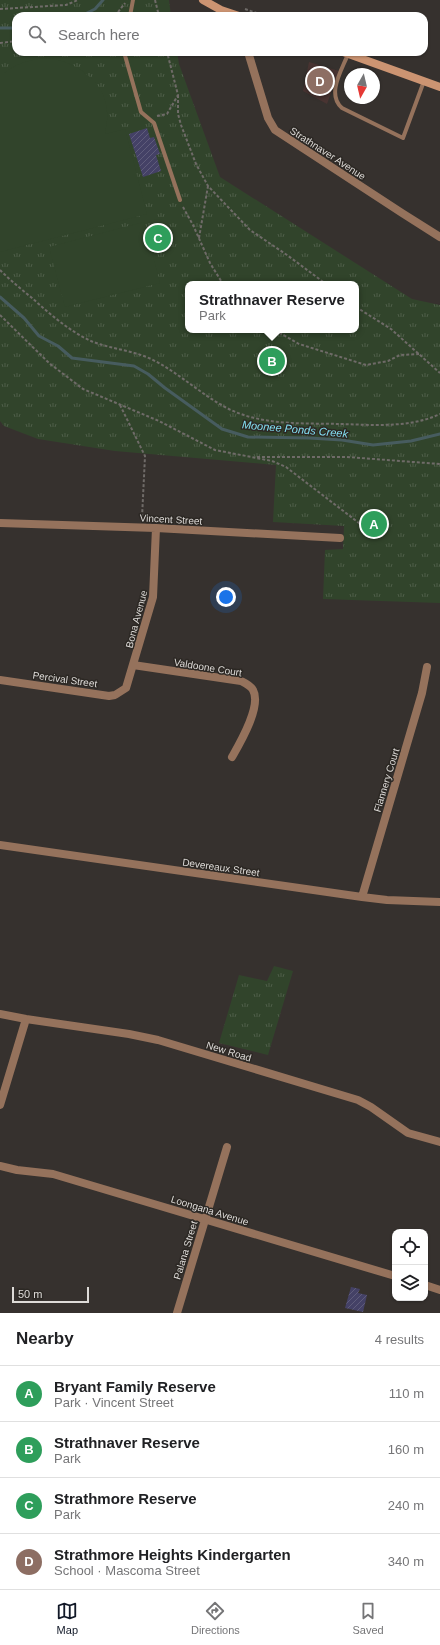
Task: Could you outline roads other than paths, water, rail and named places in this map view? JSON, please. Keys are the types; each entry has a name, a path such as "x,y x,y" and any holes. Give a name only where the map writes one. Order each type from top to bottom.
{"main road":[{"path":"203,0 227,12"},
{"path":"354,56 440,87"}],"street":[{"name":"Strathnaver Avenue","path":"249,56 268,118 275,130 402,214 440,237"},
{"name":"Vincent Street","path":"3,522 156,528 340,538"},
{"name":"Bona Avenue","path":"126,688 153,596 156,528"},
{"name":"Valdoone Court","path":"133,665 240,681 252,688 255,694 252,713 244,736 232,757"},
{"name":"Flannery Court","path":"362,897 422,693 427,667"},
{"name":"Percival Street","path":"0,680 108,696 115,695 126,688"},
{"name":"Devereaux Street","path":"0,845 362,897 387,900 440,902"},
{"name":"New Road","path":"0,1014 129,1034 158,1040 358,1100 371,1107 408,1133 440,1142"},
{"path":"0,1105 26,1019"},
{"name":"Palana Street","path":"177,1313 227,1147"},
{"name":"Loongana Avenue","path":"0,1166 17,1170 53,1174 392,1275"},
{"name":"Loongana Avenue","path":"0,1172 17,1170"},
{"path":"428,1286 440,1290"}],"lane":[{"path":"131,12 133,0"},
{"path":"125,56 141,112 154,123 180,200"},
{"path":"345,56 335,89 335,97 338,104 342,108 402,138 424,81"}],"waterway":[{"name":"Moonee Ponds Creek","path":"89,12 95,9 103,0"},
{"name":"Moonee Ponds Creek","path":"0,28 12,28"},
{"name":"Moonee Ponds Creek","path":"0,297 24,318 39,336 58,346 72,358 134,366 148,374 222,429 248,437 342,440 373,445 411,441 440,434"}],"place":[{"name":"Strathmore Heights Kindergarten","path":"320,81"},
{"name":"Strathmore Reserve","path":"158,238"},
{"name":"Strathnaver Reserve","path":"272,361"},
{"name":"Bryant Family Reserve","path":"374,524"}]}
